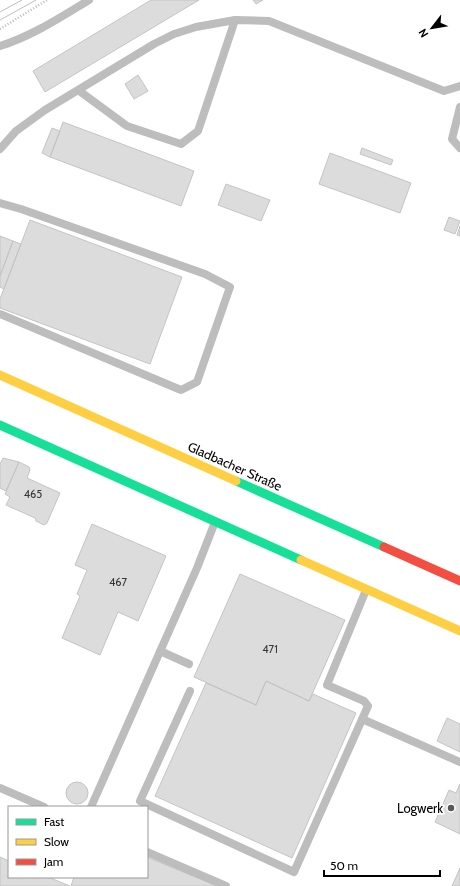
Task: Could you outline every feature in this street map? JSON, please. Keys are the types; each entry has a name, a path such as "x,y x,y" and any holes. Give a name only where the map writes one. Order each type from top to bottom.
{"main road":[{"name":"Gladbacher Straße","path":"0,375 460,581"},
{"path":"0,425 460,631"}],"lane":[{"path":"0,46 47,26 89,0"},
{"path":"0,149 16,131 78,90 174,34 196,27 235,20 269,22 444,91 460,86"},
{"path":"78,90 128,126 181,144 198,131 235,20"},
{"path":"460,107 452,139 460,148"},
{"path":"0,203 21,209 205,274 230,287 197,382 181,390 0,314"},
{"path":"91,806 198,568 216,522"},
{"path":"190,691 140,801 294,872 368,706 364,701 327,685 367,589"},
{"path":"160,651 189,664"},
{"path":"362,719 460,762"},
{"path":"0,788 42,806"},
{"path":"148,852 226,886"}],"path":[{"path":"0,29 47,0"}],"building":[{"path":"151,0 199,0 45,92 33,71"},
{"path":"253,0 263,0 256,4"},
{"path":"138,75 148,91 134,99 125,84"},
{"path":"63,122 194,171 181,206 50,157"},
{"path":"52,128 60,131 50,157 42,153"},
{"path":"362,148 393,160 391,165 360,154"},
{"path":"330,153 411,183 400,213 319,184"},
{"path":"226,184 270,200 261,221 218,205"},
{"path":"449,217 460,221 455,234 444,230"},
{"path":"30,220 182,277 150,364 0,308 0,299"},
{"path":"460,226 460,236 457,235"},
{"path":"0,236 13,241 0,276"},
{"path":"13,241 21,244 4,289 0,287 0,276"},
{"path":"3,458 19,462 6,491 0,488 0,464"},
{"path":"19,462 29,467 30,470 27,478 60,493 47,523 44,525 36,521 35,518 6,505 10,497 5,494"},
{"path":"92,524 166,556 138,621 118,612 100,655 62,638 80,596 77,594 87,570 75,565"},
{"path":"240,574 345,620 309,701 266,681 256,705 194,677"},
{"path":"266,681 309,701 313,694 356,713 292,858 155,796 206,683 256,705"},
{"path":"447,718 460,724 460,752 437,741"},
{"path":"73,782 81,782 88,789 88,797 81,804 73,804 66,797 66,789"},
{"name":"Logwerk","path":"460,784 460,834 435,822 449,790 456,793"},
{"path":"0,857 8,861 8,878 50,878 70,886 0,886"},
{"path":"148,857 217,886 71,886 74,878 148,878"},
{"path":"460,868 460,886 452,886"}],"tram line":[{"path":"0,12 22,0"},
{"path":"0,20 36,0"}],"traffic: fast":[{"path":"0,425 301,560"},
{"path":"236,481 384,547"}],"traffic: slow":[{"path":"0,375 236,481"},
{"path":"301,560 460,631"}],"traffic: jam":[{"path":"384,547 460,581"}],"place":[{"name":"Logwerk","path":"451,808"}]}
